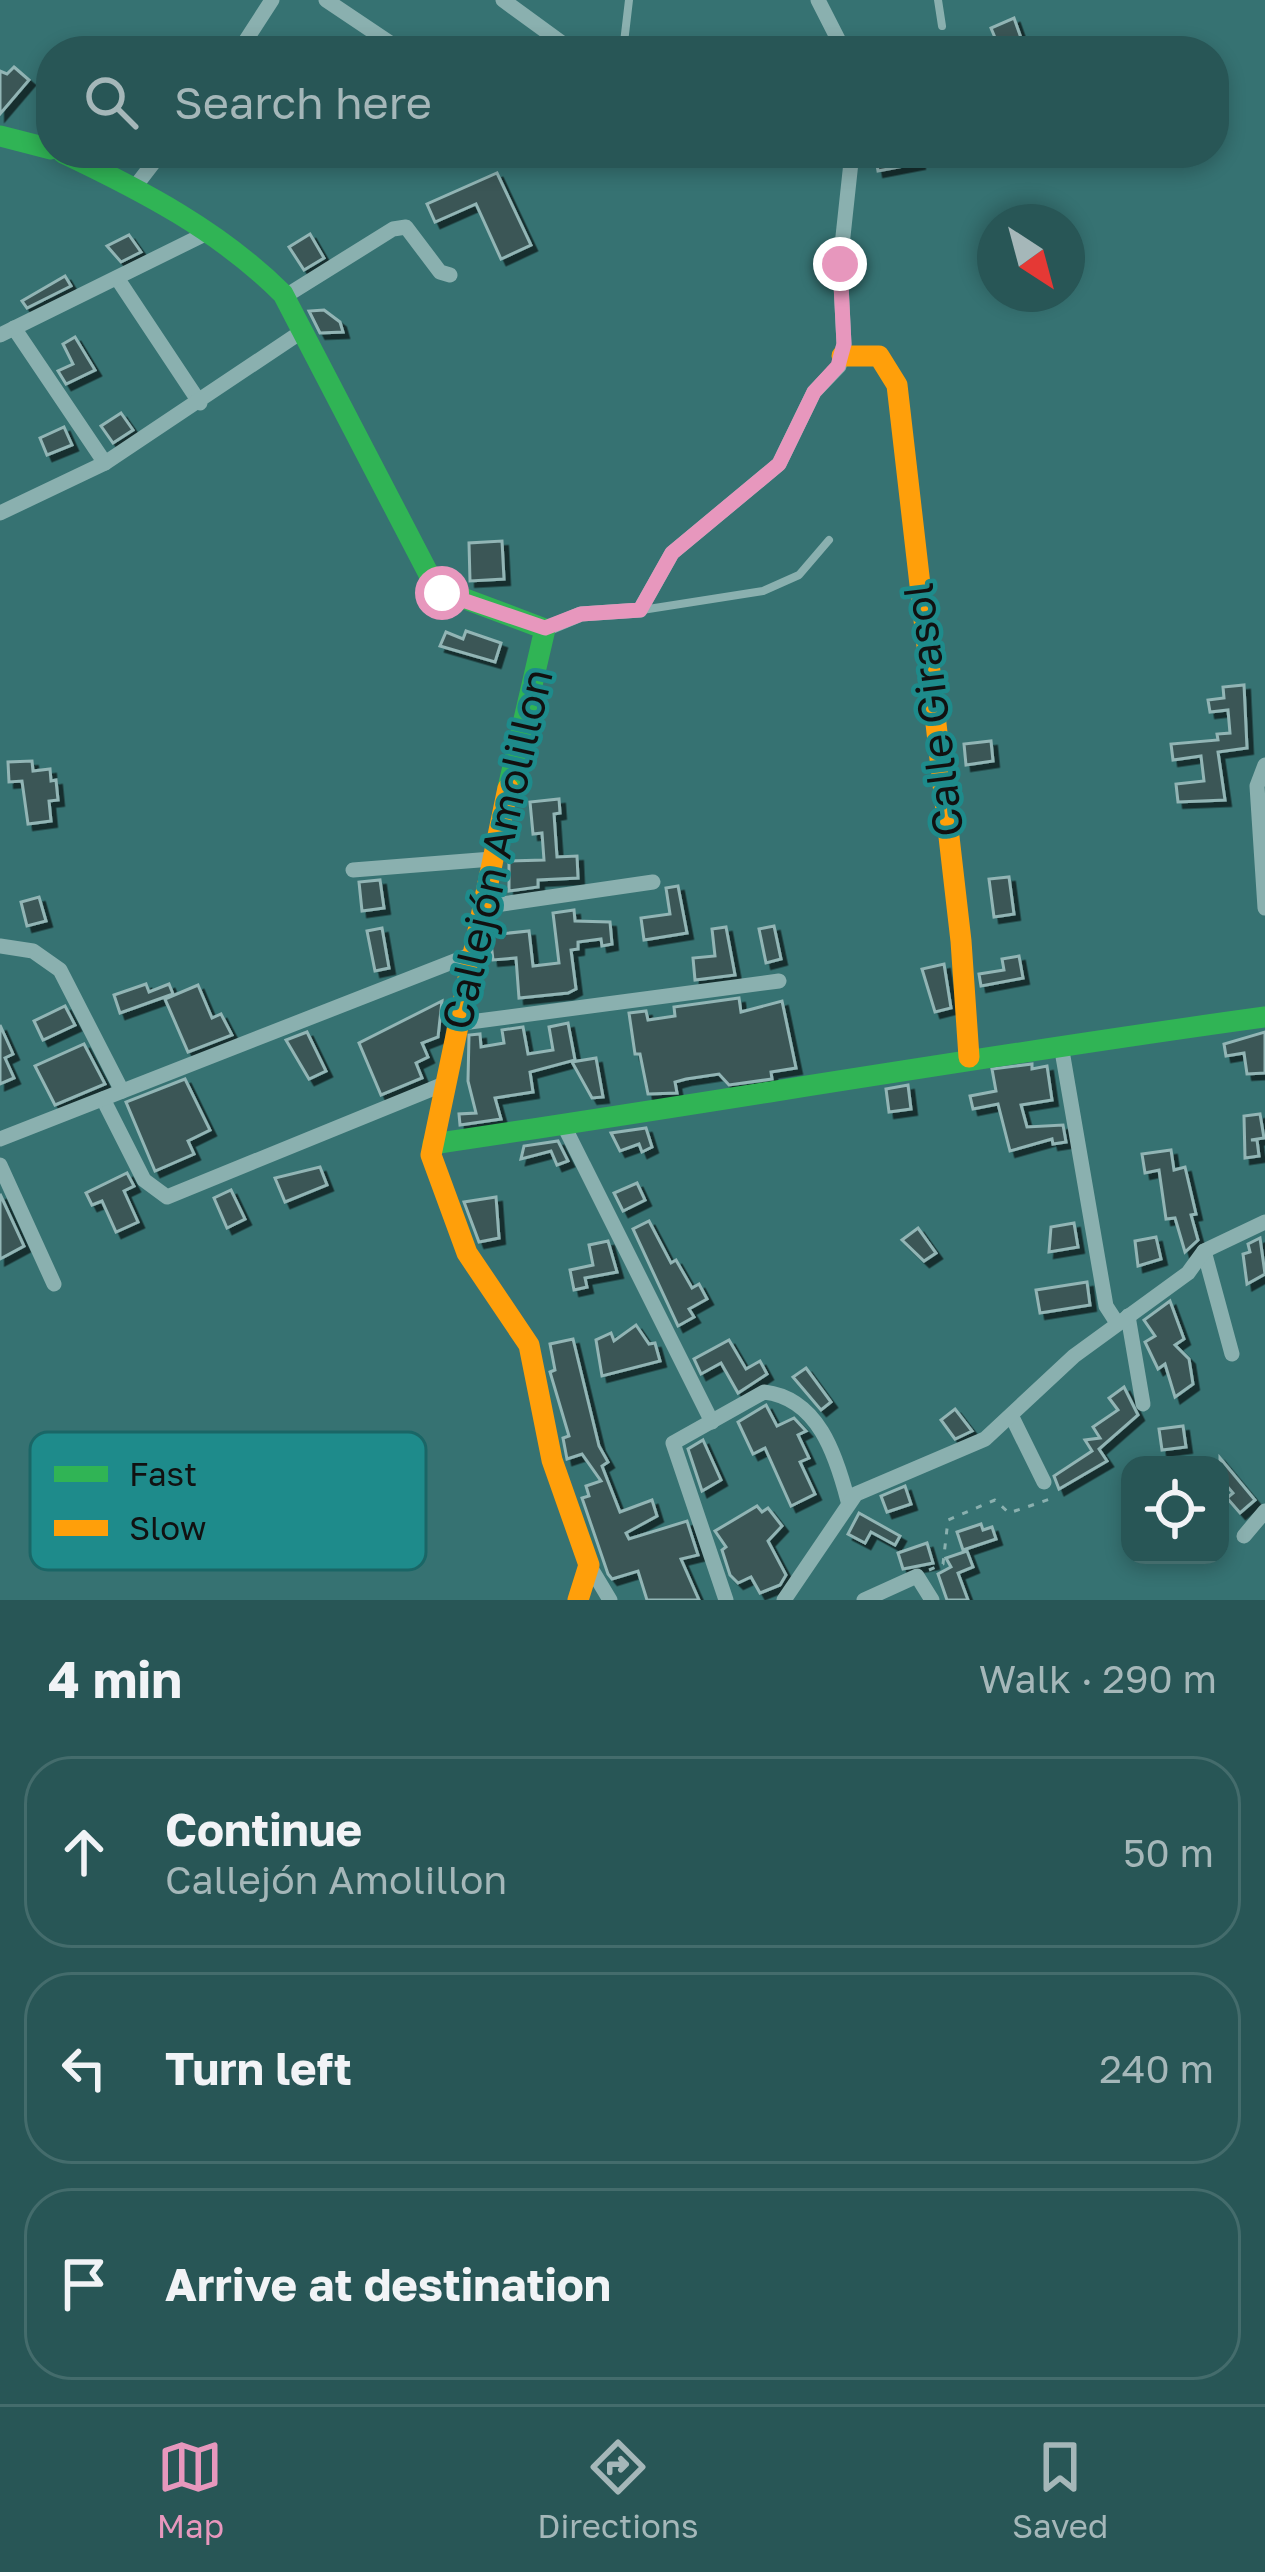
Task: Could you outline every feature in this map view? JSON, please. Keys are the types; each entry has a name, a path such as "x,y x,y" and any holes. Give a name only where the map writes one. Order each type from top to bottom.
{"street":[{"path":"249,36 272,0"},
{"path":"326,0 380,36"},
{"path":"503,0 552,36"},
{"path":"818,0 836,36"},
{"path":"0,136 36,145"},
{"name":"Callejón Amolillon","path":"93,168 134,188 257,266 284,297 436,588 545,628 455,1024 433,1144 434,1168 467,1253 529,1345 552,1460 590,1565"},
{"path":"134,188 149,168"},
{"path":"545,628 581,614 640,610 672,553 779,464 814,392 842,356 840,264 851,168"},
{"path":"284,297 393,229 406,226 442,275 450,275"},
{"path":"105,464 7,331 207,233"},
{"path":"117,278 200,403"},
{"path":"0,513 105,464 301,332"},
{"name":"Calle Girasol","path":"842,356 864,352 888,365 898,386 911,539 927,622 969,1057"},
{"path":"1265,765 1257,785 1265,904"},
{"path":"353,870 492,860"},
{"path":"482,907 653,882"},
{"path":"0,946 33,952 60,970 122,1091"},
{"path":"0,1139 470,955"},
{"path":"455,1024 779,981"},
{"path":"433,1144 809,1089 969,1057 1265,1017"},
{"path":"1061,1045 1106,1306 1122,1320 1143,1404"},
{"path":"103,1099 144,1180 167,1197 444,1084"},
{"path":"564,1126 712,1422"},
{"path":"0,1165 54,1284"},
{"path":"784,1600 807,1573 848,1501 962,1452 1012,1417 1074,1356 1188,1273 1204,1251 1265,1222"},
{"path":"1204,1251 1232,1354"},
{"path":"726,1600 673,1444 764,1392 791,1399 823,1434 848,1501"},
{"path":"1012,1417 1044,1482"},
{"path":"1244,1536 1265,1511"},
{"path":"578,1600 590,1565"},
{"path":"590,1565 610,1600"},
{"path":"864,1600 917,1576 932,1600"}],"lane":[{"path":"625,36 629,0"},
{"path":"938,0 942,26"},
{"path":"640,610 726,601 763,591 799,575 829,540"}],"path":[{"path":"917,1576 943,1564 948,1520 995,1500 1009,1513 1056,1497"}],"building":[{"path":"1014,18 1020,36 994,36 991,28"},
{"path":"14,67 29,80 0,114 0,71 7,74"},
{"path":"497,173 531,245 501,259 476,204 435,222 427,204"},
{"path":"310,234 324,258 304,270 289,247"},
{"path":"129,235 141,252 121,262 107,246"},
{"path":"65,276 71,286 27,308 22,301"},
{"path":"324,310 340,322 343,332 320,333 309,311"},
{"path":"75,337 95,370 66,384 58,371 73,364 63,344"},
{"path":"121,413 133,430 113,443 101,426"},
{"path":"64,427 72,445 47,455 40,438"},
{"path":"502,541 504,579 470,581 469,543"},
{"path":"466,631 501,643 495,662 440,646 446,632 463,639"},
{"path":"1244,685 1247,748 1218,752 1225,800 1178,802 1176,784 1204,781 1201,756 1173,760 1171,744 1218,740 1217,734 1230,733 1228,710 1210,712 1208,700 1224,698 1223,687"},
{"path":"991,741 993,761 966,765 964,744"},
{"path":"32,761 33,771 50,769 58,800 49,801 51,821 28,824 22,781 9,782 8,762"},
{"path":"559,799 560,813 554,814 557,857 577,856 578,878 538,880 538,887 509,891 509,861 544,860 542,833 533,834 530,802"},
{"path":"1009,877 1014,914 994,917 989,879"},
{"path":"380,880 384,908 362,911 359,882"},
{"path":"678,886 687,933 644,940 641,918 670,914 666,888"},
{"path":"39,897 46,921 27,926 21,902"},
{"path":"574,910 575,921 610,922 612,944 602,946 601,939 578,942 578,949 571,950 576,989 519,998 516,958 493,960 490,935 529,931 533,966 559,963 553,913"},
{"path":"774,926 781,959 766,963 759,929"},
{"path":"726,927 735,975 695,980 693,958 715,956 712,929"},
{"path":"382,928 389,968 375,971 367,931"},
{"path":"1019,956 1023,978 981,986 979,974 1004,970 1002,959"},
{"path":"944,964 951,1008 935,1012 922,969"},
{"path":"146,984 149,992 169,984 173,994 120,1013 114,995"},
{"path":"198,985 212,1018 221,1014 232,1035 188,1052 165,999"},
{"path":"739,998 741,1012 782,1001 796,1068 771,1072 772,1079 729,1085 719,1074 686,1079 675,1082 677,1093 648,1094 629,1013 646,1011 648,1020 675,1016 674,1007"},
{"path":"442,1001 438,1037 422,1043 428,1057 416,1063 422,1078 381,1095 359,1043"},
{"path":"65,1006 75,1025 43,1040 34,1021"},
{"path":"568,1023 575,1060 530,1072 533,1092 495,1098 501,1119 460,1125 459,1114 476,1113 468,1081 469,1035 480,1034 481,1047 504,1043 502,1030 523,1027 528,1054 553,1050 549,1027"},
{"path":"0,1025 13,1054 5,1058 14,1078 0,1084"},
{"path":"307,1032 326,1071 309,1079 286,1040"},
{"path":"1265,1032 1265,1073 1247,1074 1244,1053 1226,1056 1224,1044"},
{"path":"84,1044 105,1084 55,1105 35,1066"},
{"path":"596,1058 603,1097 592,1098 572,1062"},
{"path":"1032,1064 1032,1069 1047,1066 1052,1100 1021,1105 1027,1127 1063,1125 1066,1142 1053,1144 1052,1139 1010,1151 998,1104 973,1109 970,1096 996,1091 992,1069"},
{"path":"185,1079 210,1130 188,1141 194,1154 155,1171 126,1102"},
{"path":"908,1085 911,1109 889,1112 886,1089"},
{"path":"1260,1114 1264,1138 1251,1140 1257,1140 1259,1156 1245,1158 1244,1116"},
{"path":"646,1128 652,1147 642,1152 639,1144 620,1151 611,1133"},
{"path":"558,1141 568,1161 557,1165 551,1151 521,1159 524,1146"},
{"path":"1171,1150 1174,1170 1185,1167 1196,1214 1191,1215 1198,1240 1185,1252 1175,1218 1166,1219 1159,1170 1145,1173 1142,1154"},
{"path":"320,1167 327,1185 285,1202 275,1178"},
{"path":"127,1173 134,1186 124,1191 138,1222 116,1232 102,1201 92,1205 86,1193"},
{"path":"637,1183 645,1200 623,1211 614,1193"},
{"path":"231,1190 245,1219 227,1228 214,1198"},
{"path":"0,1194 24,1246 0,1259"},
{"path":"496,1197 499,1238 479,1242 464,1202"},
{"path":"649,1221 671,1263 676,1260 692,1288 699,1284 707,1299 689,1309 694,1317 678,1326 633,1229"},
{"path":"1074,1223 1078,1247 1049,1252 1051,1227"},
{"path":"918,1228 936,1253 924,1261 902,1240"},
{"path":"1156,1237 1161,1259 1138,1266 1135,1241"},
{"path":"1260,1238 1265,1274 1247,1284 1243,1254 1250,1252 1248,1244"},
{"path":"608,1241 617,1272 585,1278 587,1287 574,1290 570,1270 593,1265 589,1245"},
{"path":"1087,1282 1090,1305 1040,1313 1036,1290"},
{"path":"1170,1301 1184,1339 1175,1345 1189,1359 1193,1384 1175,1397 1165,1364 1158,1369 1145,1342 1155,1336 1144,1320"},
{"path":"636,1325 649,1344 655,1343 660,1361 602,1376 596,1340 611,1333 614,1341"},
{"path":"573,1339 599,1446 608,1462 602,1466 620,1512 652,1500 657,1516 626,1533 629,1539 687,1521 698,1555 681,1559 699,1600 647,1600 638,1571 612,1579 608,1574 582,1498 589,1496 586,1486 601,1481 582,1454 567,1459 563,1438 569,1436 550,1372 555,1370 550,1344"},
{"path":"729,1340 746,1369 760,1361 767,1374 738,1393 721,1363 701,1374 694,1359"},
{"path":"806,1368 831,1402 821,1410 793,1377"},
{"path":"1124,1387 1138,1415 1099,1449 1107,1461 1059,1489 1054,1476 1092,1451 1085,1440 1100,1438 1093,1427 1118,1410 1109,1398"},
{"path":"766,1405 777,1426 794,1418 806,1431 798,1435 809,1458 800,1462 815,1494 791,1506 765,1448 753,1454 738,1422"},
{"path":"955,1409 972,1431 955,1439 941,1420"},
{"path":"1183,1426 1186,1447 1162,1450 1159,1429"},
{"path":"703,1440 721,1480 702,1491 688,1449"},
{"path":"1229,1469 1255,1500 1240,1513 1229,1500 1233,1493"},
{"path":"905,1486 911,1504 887,1512 881,1496"},
{"path":"757,1506 762,1512 768,1508 782,1526 768,1541 786,1575 780,1585 760,1593 751,1577 738,1583 730,1575 722,1550 726,1547 715,1531"},
{"path":"859,1513 900,1536 895,1545 871,1532 865,1543 848,1534"},
{"path":"981,1524 983,1530 992,1527 996,1539 963,1550 957,1532"},
{"path":"927,1543 933,1563 903,1569 898,1553"},
{"path":"967,1551 973,1567 958,1573 968,1600 947,1600 938,1574 951,1567 946,1558"}],"traffic: fast":[{"path":"0,136 36,145"},
{"path":"94,168 179,214 283,294 436,588 545,629 508,788"},
{"path":"433,1144 1265,1017"}],"traffic: slow":[{"path":"842,356 879,356 897,385 961,941 969,1057"},
{"path":"508,788 431,1155 467,1253 529,1345 552,1460 589,1565 578,1600"}],"route":[{"path":"442,593 545,628 595,611 640,610 672,553 779,464 814,392 838,366 844,344 840,264"}]}
